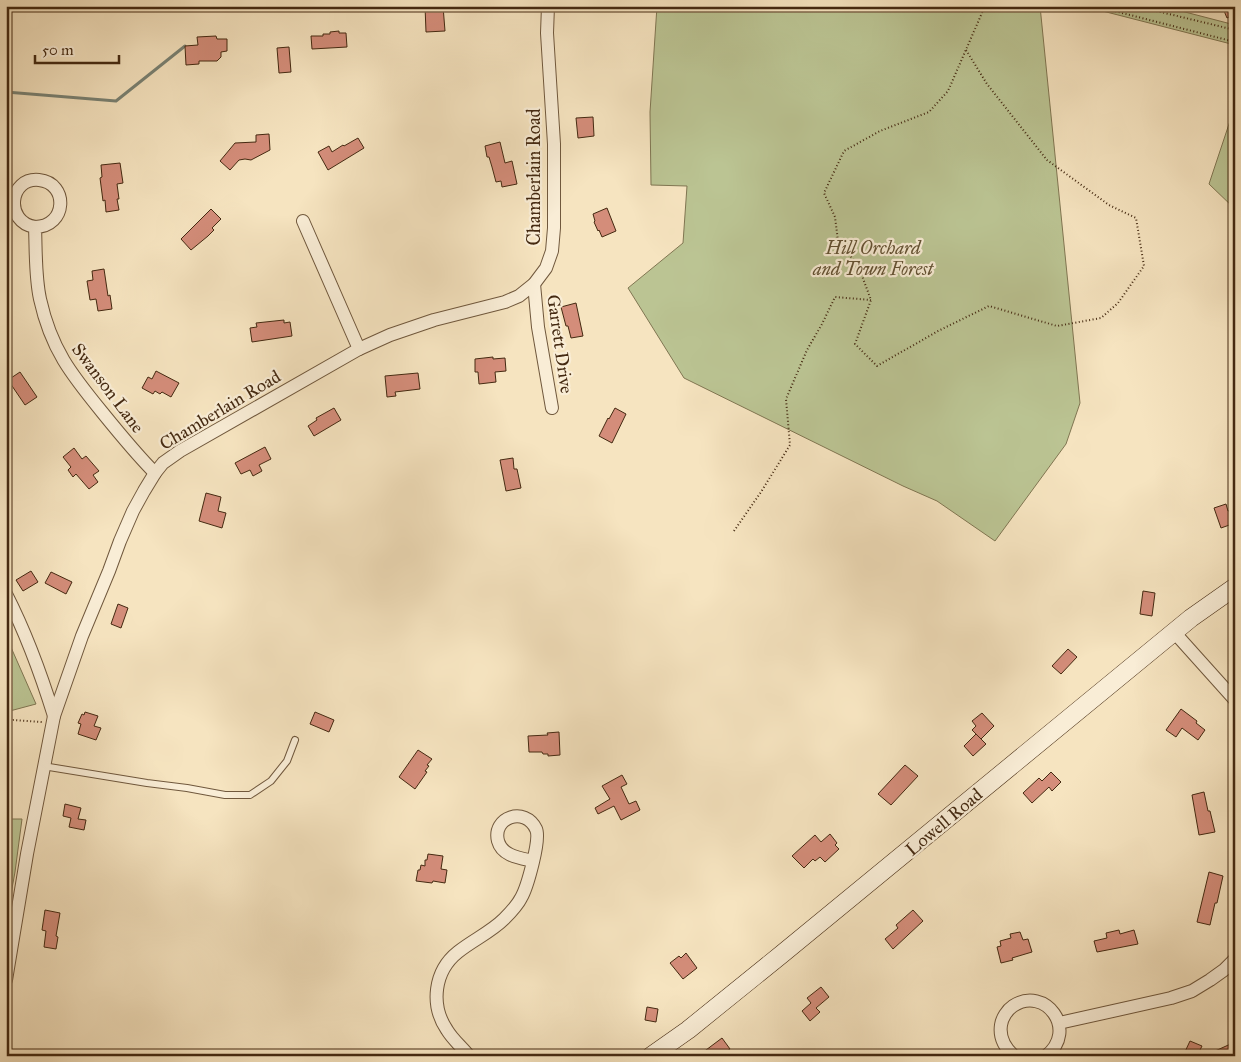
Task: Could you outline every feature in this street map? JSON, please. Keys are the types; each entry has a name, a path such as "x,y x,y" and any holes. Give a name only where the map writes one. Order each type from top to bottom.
{"street":[{"name":"Chamberlain Road","path":"6,980 43,766 53,719 82,636 120,541 133,511 155,472 163,463 180,451 360,349 390,335 434,320 505,302 520,296 534,284 546,268 552,251 554,228 554,144 547,33 548,6"},
{"path":"303,222 360,349"},
{"name":"Swanson Lane","path":"36,227 36,272 40,298 48,330 55,346 74,378 125,441 155,472"},
{"name":"Garrett Drive","path":"534,284 538,327 552,408"},
{"name":"Lowell Road","path":"651,1056 688,1030 782,954 1191,618 1235,587"},
{"path":"6,594 30,644 44,683 53,719"},
{"path":"1174,632 1235,700"},
{"path":"469,1056 447,1031 439,1012 436,992 441,974 446,965 459,951 495,927 517,905 525,890 533,861"},
{"path":"1059,1024 1172,998 1192,991 1224,970 1235,959"},
{"path":"1014,1056 1008,1051 1003,1042 1000,1033 1001,1023 1005,1014 1012,1007 1021,1002 1030,1001 1040,1002 1049,1007 1055,1014 1059,1024 1058,1043 1046,1056"}],"lane":[{"path":"43,766 225,794 250,795 271,781 287,761 296,740"}],"path":[{"path":"966,50 987,84 1048,160 1109,205 1136,218 1144,266 1118,304 1101,318 1057,326 989,306 938,331 877,366 855,344 871,300 858,265 838,241 835,217 824,193 844,151 880,131 929,112 948,91 985,6"},
{"path":"1095,6 1235,42"},
{"path":"1136,6 1235,30"},
{"path":"734,531 790,445 786,399 806,350 822,324 835,297 871,300"},
{"path":"6,722 13,720 53,719"}],"green space":[{"name":"Hill Orchard and Town Forest","path":"657,6 1040,6 1080,403 1066,444 995,541 937,501 684,378 628,288 683,243 687,186 651,185 650,112"},
{"path":"1083,6 1162,6 1235,25 1235,45"},
{"path":"1235,106 1235,209 1209,184"},
{"path":"6,636 36,704 6,712"},
{"path":"6,819 22,819 6,921"}],"building":[{"path":"425,6 443,6 445,31 426,32"},
{"path":"1222,6 1235,6 1235,14 1227,18"},
{"path":"339,31 339,33 346,33 347,47 312,49 311,36 323,36 323,34"},
{"path":"216,36 217,39 227,39 227,51 221,52 221,57 217,61 199,61 199,64 186,65 185,46 198,45 197,37"},
{"path":"289,47 291,72 279,73 277,48"},
{"path":"593,117 594,136 578,138 576,118"},
{"path":"269,134 270,150 251,160 239,160 230,170 220,161 235,143 256,142 256,135"},
{"path":"358,138 364,148 328,170 318,152 329,146 332,152"},
{"path":"500,142 505,163 512,161 517,184 502,187 501,181 496,182 485,146"},
{"path":"120,163 123,183 117,184 119,210 106,212 100,178 102,177 101,165"},
{"path":"607,208 616,231 602,237 594,222 593,214"},
{"path":"211,209 221,219 212,228 214,230 191,250 181,239"},
{"path":"104,269 112,309 98,311 96,299 90,300 87,281 93,280 92,271"},
{"path":"576,303 583,336 571,338 561,307"},
{"path":"284,320 284,323 290,322 292,336 252,342 250,328 257,327 256,323"},
{"path":"493,357 493,359 505,358 506,371 495,372 496,382 479,384 478,372 475,372 475,359"},
{"path":"156,371 179,383 171,397 162,392 160,394 155,391 153,394 142,388 148,377 152,379"},
{"path":"20,372 37,397 25,405 8,380"},
{"path":"418,373 420,389 395,392 396,396 387,397 385,376"},
{"path":"334,408 341,420 314,436 308,426 317,420 316,418"},
{"path":"615,408 626,414 612,443 599,436"},
{"path":"265,447 271,459 259,465 262,471 253,476 250,470 241,474 235,463"},
{"path":"74,448 82,459 86,456 99,471 93,475 98,482 89,489 76,474 73,477 68,470 71,467 63,457"},
{"path":"513,458 514,469 517,469 521,488 506,491 500,460"},
{"path":"206,493 221,497 218,511 226,513 222,528 199,521"},
{"path":"1226,504 1228,511 1235,509 1235,523 1221,528 1214,508"},
{"path":"31,571 38,582 23,591 16,580"},
{"path":"51,572 72,582 66,594 45,583"},
{"path":"1143,591 1155,593 1152,616 1140,614"},
{"path":"118,604 128,608 121,628 111,624"},
{"path":"1068,649 1077,657 1061,674 1052,666"},
{"path":"1181,709 1197,721 1196,723 1205,730 1198,740 1182,728 1176,737 1166,730"},
{"path":"85,712 98,716 94,726 101,728 96,740 78,734 81,724 78,723"},
{"path":"315,712 334,720 329,732 310,724"},
{"path":"982,713 994,726 981,739 972,730 976,726 972,721"},
{"path":"559,732 560,755 548,756 548,754 543,754 542,752 529,752 528,736 548,735 547,733"},
{"path":"976,734 986,744 973,756 964,746"},
{"path":"418,750 432,759 427,765 429,766 425,771 427,772 415,789 399,777"},
{"path":"905,765 918,776 891,805 878,794"},
{"path":"1051,772 1061,782 1052,791 1049,787 1032,803 1023,793 1039,778 1042,781"},
{"path":"622,775 627,784 621,787 629,804 636,801 640,810 621,820 614,806 598,814 595,808 610,799 602,786"},
{"path":"1204,792 1215,832 1199,835 1192,795"},
{"path":"65,804 81,808 78,819 86,820 84,830 69,827 71,818 63,816"},
{"path":"830,834 839,849 825,862 820,857 815,861 813,859 804,868 792,856 815,835 821,842"},
{"path":"428,854 443,856 441,869 447,870 445,883 416,881 418,870 420,870 421,865 425,866"},
{"path":"1209,872 1223,876 1210,925 1197,922"},
{"path":"45,910 60,913 56,949 44,947 46,931 42,930"},
{"path":"913,910 923,921 893,949 885,939 898,928 896,925"},
{"path":"1119,930 1120,934 1134,930 1138,944 1097,952 1094,941 1107,938 1106,933"},
{"path":"1020,932 1023,940 1028,939 1032,952 1001,963 997,947 1001,946 1000,941 1011,938 1010,934"},
{"path":"686,953 697,968 683,979 670,963 679,956 681,958"},
{"path":"821,987 829,997 816,1008 820,1012 810,1021 802,1011 811,1003 807,998"},
{"path":"647,1007 658,1009 656,1022 645,1020"},
{"path":"722,1038 730,1049 720,1056 698,1056"},
{"path":"1190,1041 1202,1046 1197,1056 1183,1056"},
{"path":"1235,1042 1235,1056 1204,1056"}],"waterway":[{"path":"6,92 116,101 185,46"}]}
